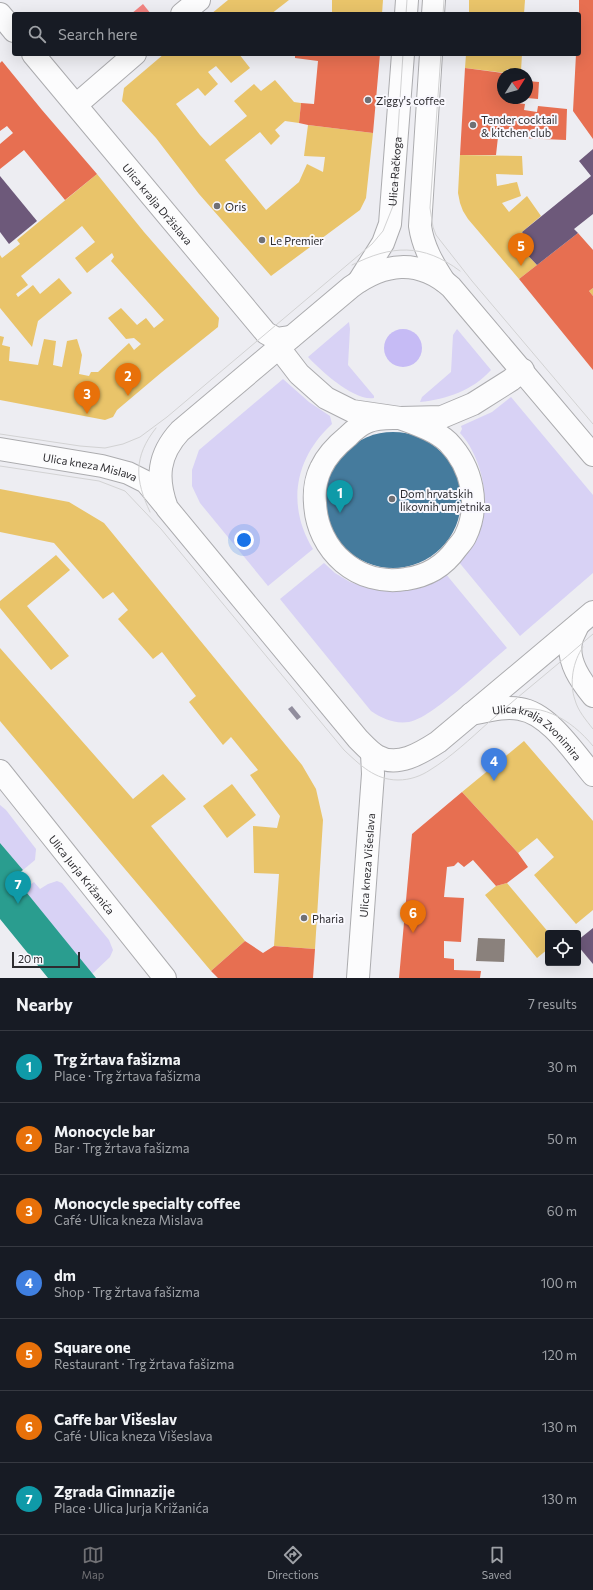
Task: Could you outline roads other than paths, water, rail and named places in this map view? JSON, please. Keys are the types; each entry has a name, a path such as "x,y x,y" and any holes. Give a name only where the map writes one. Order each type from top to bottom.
{"main road":[{"path":"184,12 199,0"},
{"path":"406,12 407,0"},
{"path":"434,0 434,12"},
{"path":"0,14 12,29"},
{"name":"Ulica kralja Držislava","path":"35,56 266,333 285,342"},
{"path":"76,105 133,56"},
{"name":"Ulica Račkoga","path":"359,281 383,243 390,224 393,206 403,56"},
{"path":"431,56 420,226 424,245 444,281"},
{"path":"167,508 162,495 160,474 162,462 166,450 180,431 359,281 371,274 394,267 404,267 426,271 444,281 458,294 593,455"},
{"path":"285,342 299,374 326,398 352,410 400,418 426,428 447,442 464,462 472,486 473,512 465,537 450,558 435,570 417,578 397,581 377,579 358,573 339,559 324,540 315,517 314,493 320,468 334,448 367,421 380,419 400,418 442,417 473,404 510,380 522,370"},
{"name":"Ulica kneza Mislava","path":"0,448 102,466 128,473 146,482 349,729 372,753"},
{"path":"372,753 384,760 405,759 414,756 438,742 586,618"},
{"path":"586,618 571,642 571,653 578,674 593,696"},
{"name":"Ulica kralja Zvonimira","path":"471,714 512,708 527,710 537,715 546,721 593,776"},
{"name":"Ulica kneza Višeslava","path":"358,978 374,774 372,753"},
{"name":"Ulica Jurja Križanića","path":"0,771 165,978"}],"tram line":[{"path":"406,12 407,0"},
{"path":"443,12 444,0"},
{"path":"0,434 80,446 105,448 123,444 140,437 167,417 372,244 383,231 393,206 403,56"},
{"path":"441,56 430,208 436,235 472,281 593,424"},
{"path":"352,265 366,258 380,254 407,250 433,255 460,271"},
{"path":"150,512 141,489 139,469 143,449 156,428"},
{"path":"0,466 99,481 125,491 161,529 344,750 368,771 382,777 402,780 423,774 438,765 460,748 593,634"},
{"path":"583,647 574,665 572,687 576,704 582,715 593,729"},
{"path":"502,714 528,708 552,714 574,727 593,746"}],"place":[{"name":"Ziggy's coffee","path":"368,100"},
{"name":"Tender cocktail & kitchen club","path":"473,125"},
{"name":"Oris","path":"217,206"},
{"name":"Le Premier","path":"262,240"},
{"name":"Square one","path":"521,266"},
{"name":"Monocycle bar","path":"128,396"},
{"name":"Monocycle specialty coffee","path":"87,414"},
{"name":"Dom hrvatskih likovnih umjetnika","path":"392,499"},
{"name":"Trg žrtava fašizma","path":"340,513"},
{"name":"dm","path":"494,781"},
{"name":"Zgrada Gimnazije","path":"18,904"},
{"name":"Pharia","path":"304,918"},
{"name":"Caffe bar Višeslav","path":"413,933"}]}
